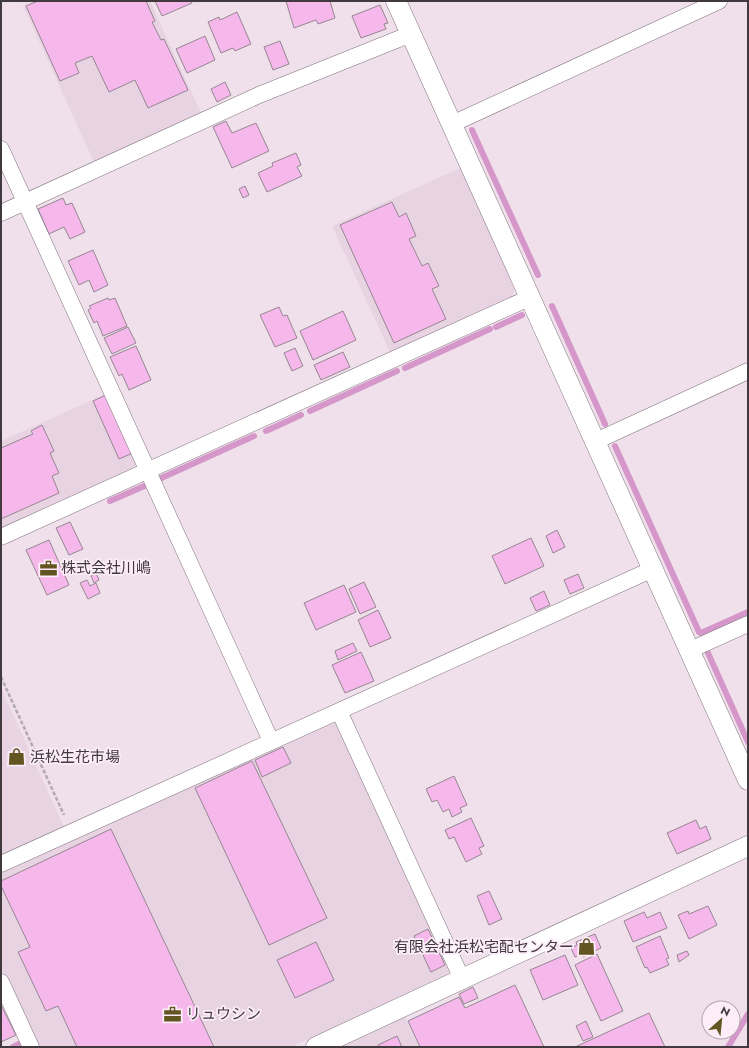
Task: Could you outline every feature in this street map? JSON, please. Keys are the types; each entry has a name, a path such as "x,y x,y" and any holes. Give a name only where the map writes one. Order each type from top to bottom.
{"street":[{"path":"396,1 748,780"},
{"path":"452,124 719,1"},
{"path":"1,213 259,95 411,34"},
{"path":"1,149 271,741"},
{"path":"1,537 531,297"},
{"path":"596,441 748,371"},
{"path":"1,864 653,569"},
{"path":"690,650 748,624"},
{"path":"339,711 462,979"},
{"path":"316,1047 748,846"},
{"path":"1,982 31,1047"}],"path":[{"path":"1,677 72,832"}],"shaded area":[{"path":"34,1 150,1 201,113 94,162 23,6"},
{"path":"460,168 515,289 512,297 390,352 332,226"},
{"path":"108,393 140,465 1,528 1,441"},
{"name":"浜松生花市場","path":"1,688 64,827 1,855"},
{"path":"332,722 338,725 450,968 447,974 291,1047 39,1047 1,967 1,872"},
{"path":"405,1017 419,1047 342,1047"}],"building":[{"path":"38,1 146,1 155,21 152,22 161,40 164,39 188,90 148,108 135,80 109,92 92,56 75,63 79,73 60,81 26,6"},
{"path":"155,1 191,1 192,3 162,16"},
{"path":"286,1 330,1 335,18 318,24 316,20 294,28"},
{"path":"380,5 388,23 384,24 386,29 361,38 352,16"},
{"path":"237,12 251,44 235,51 233,48 221,53 208,22 219,17 220,20"},
{"path":"205,36 215,60 187,73 176,49"},
{"path":"280,41 289,64 273,70 264,47"},
{"path":"225,82 231,95 217,102 211,89"},
{"path":"226,121 232,133 256,123 269,151 232,168 213,127"},
{"path":"296,153 301,165 297,167 302,176 267,192 258,173 273,166 272,163"},
{"path":"245,186 249,195 243,198 239,189"},
{"path":"63,198 66,205 72,203 85,232 70,239 64,227 49,234 38,209"},
{"path":"392,202 399,217 406,213 416,236 409,239 422,266 428,263 439,286 432,289 446,319 394,343 340,225"},
{"path":"93,250 108,285 94,292 89,280 79,285 68,261"},
{"path":"108,298 109,300 115,298 127,326 103,336 97,321 94,323 88,310 91,308 89,306"},
{"path":"279,307 283,316 287,315 297,338 275,347 260,315"},
{"path":"343,311 356,340 313,360 300,331"},
{"path":"128,327 136,343 112,354 104,338"},
{"path":"136,346 151,380 129,390 122,374 119,376 110,357"},
{"path":"295,348 303,366 292,371 284,353"},
{"path":"343,352 350,367 321,380 314,365"},
{"path":"108,394 135,452 119,459 93,401"},
{"path":"42,425 54,451 50,453 59,473 52,476 59,493 1,519 1,448 33,434 31,431"},
{"path":"70,522 83,549 69,555 56,528"},
{"path":"557,530 565,547 553,553 546,536"},
{"path":"531,538 544,566 505,584 492,556"},
{"path":"49,540 69,585 47,595 26,550"},
{"path":"96,573 99,580 94,583 91,576"},
{"path":"578,574 584,588 570,594 564,580"},
{"path":"87,580 90,586 96,583 100,593 88,599 80,583"},
{"path":"364,582 376,607 360,614 349,589"},
{"path":"344,585 356,612 316,630 304,603"},
{"path":"544,591 550,605 536,611 530,598"},
{"path":"378,610 391,638 370,647 358,620"},
{"path":"353,643 357,651 338,660 335,651"},
{"path":"361,652 374,681 345,693 332,665"},
{"path":"283,747 291,763 262,777 255,760"},
{"path":"252,761 327,918 269,945 195,788"},
{"path":"454,776 467,805 460,808 462,812 452,817 449,809 443,812 437,800 432,802 426,789"},
{"path":"471,818 484,846 479,848 482,854 466,862 454,837 449,839 445,830"},
{"path":"696,820 700,829 706,826 711,839 677,854 667,833"},
{"path":"111,829 214,1047 77,1047 58,1006 46,1011 18,952 30,947 1,886 1,881"},
{"path":"489,891 502,919 489,925 477,896"},
{"path":"708,906 717,925 689,939 678,915 688,911 689,914"},
{"path":"644,912 647,918 660,912 667,928 633,942 624,921"},
{"path":"428,929 445,965 431,972 414,936"},
{"name":"有限会社浜松宅配センター","path":"595,934 601,948 583,957 582,954 575,957 571,948 577,945 576,942"},
{"path":"660,936 669,958 666,959 669,965 650,973 647,967 645,968 636,947"},
{"path":"316,942 334,980 295,998 277,960"},
{"path":"687,951 689,955 679,962 677,955"},
{"path":"597,954 623,1011 601,1021 575,965"},
{"path":"565,955 578,985 543,1000 530,970"},
{"path":"515,985 544,1047 420,1047 408,1021 459,997 465,1008"},
{"path":"473,987 478,998 464,1004 459,994"},
{"path":"1,1005 16,1035 1,1042"},
{"path":"649,1013 665,1047 575,1047"},
{"path":"586,1021 593,1037 583,1041 576,1026"},
{"path":"397,1036 402,1047 379,1047 378,1045"}],"waterway":[{"path":"472,130 538,275"},
{"path":"552,306 605,424"},
{"path":"496,327 522,315"},
{"path":"405,368 490,329"},
{"path":"310,411 397,371"},
{"path":"266,431 301,415"},
{"path":"157,480 254,436"},
{"path":"615,446 699,632"},
{"path":"110,501 149,484"},
{"path":"701,633 748,612"},
{"path":"708,653 748,742"},
{"path":"728,1047 748,1014"},
{"path":"13,1047 21,1043 23,1047"}],"place":[{"name":"株式会社川嶋","path":"48,568"},
{"name":"浜松生花市場","path":"17,757"},
{"name":"有限会社浜松宅配センター","path":"587,947"},
{"name":"リュウシン","path":"173,1014"}]}
